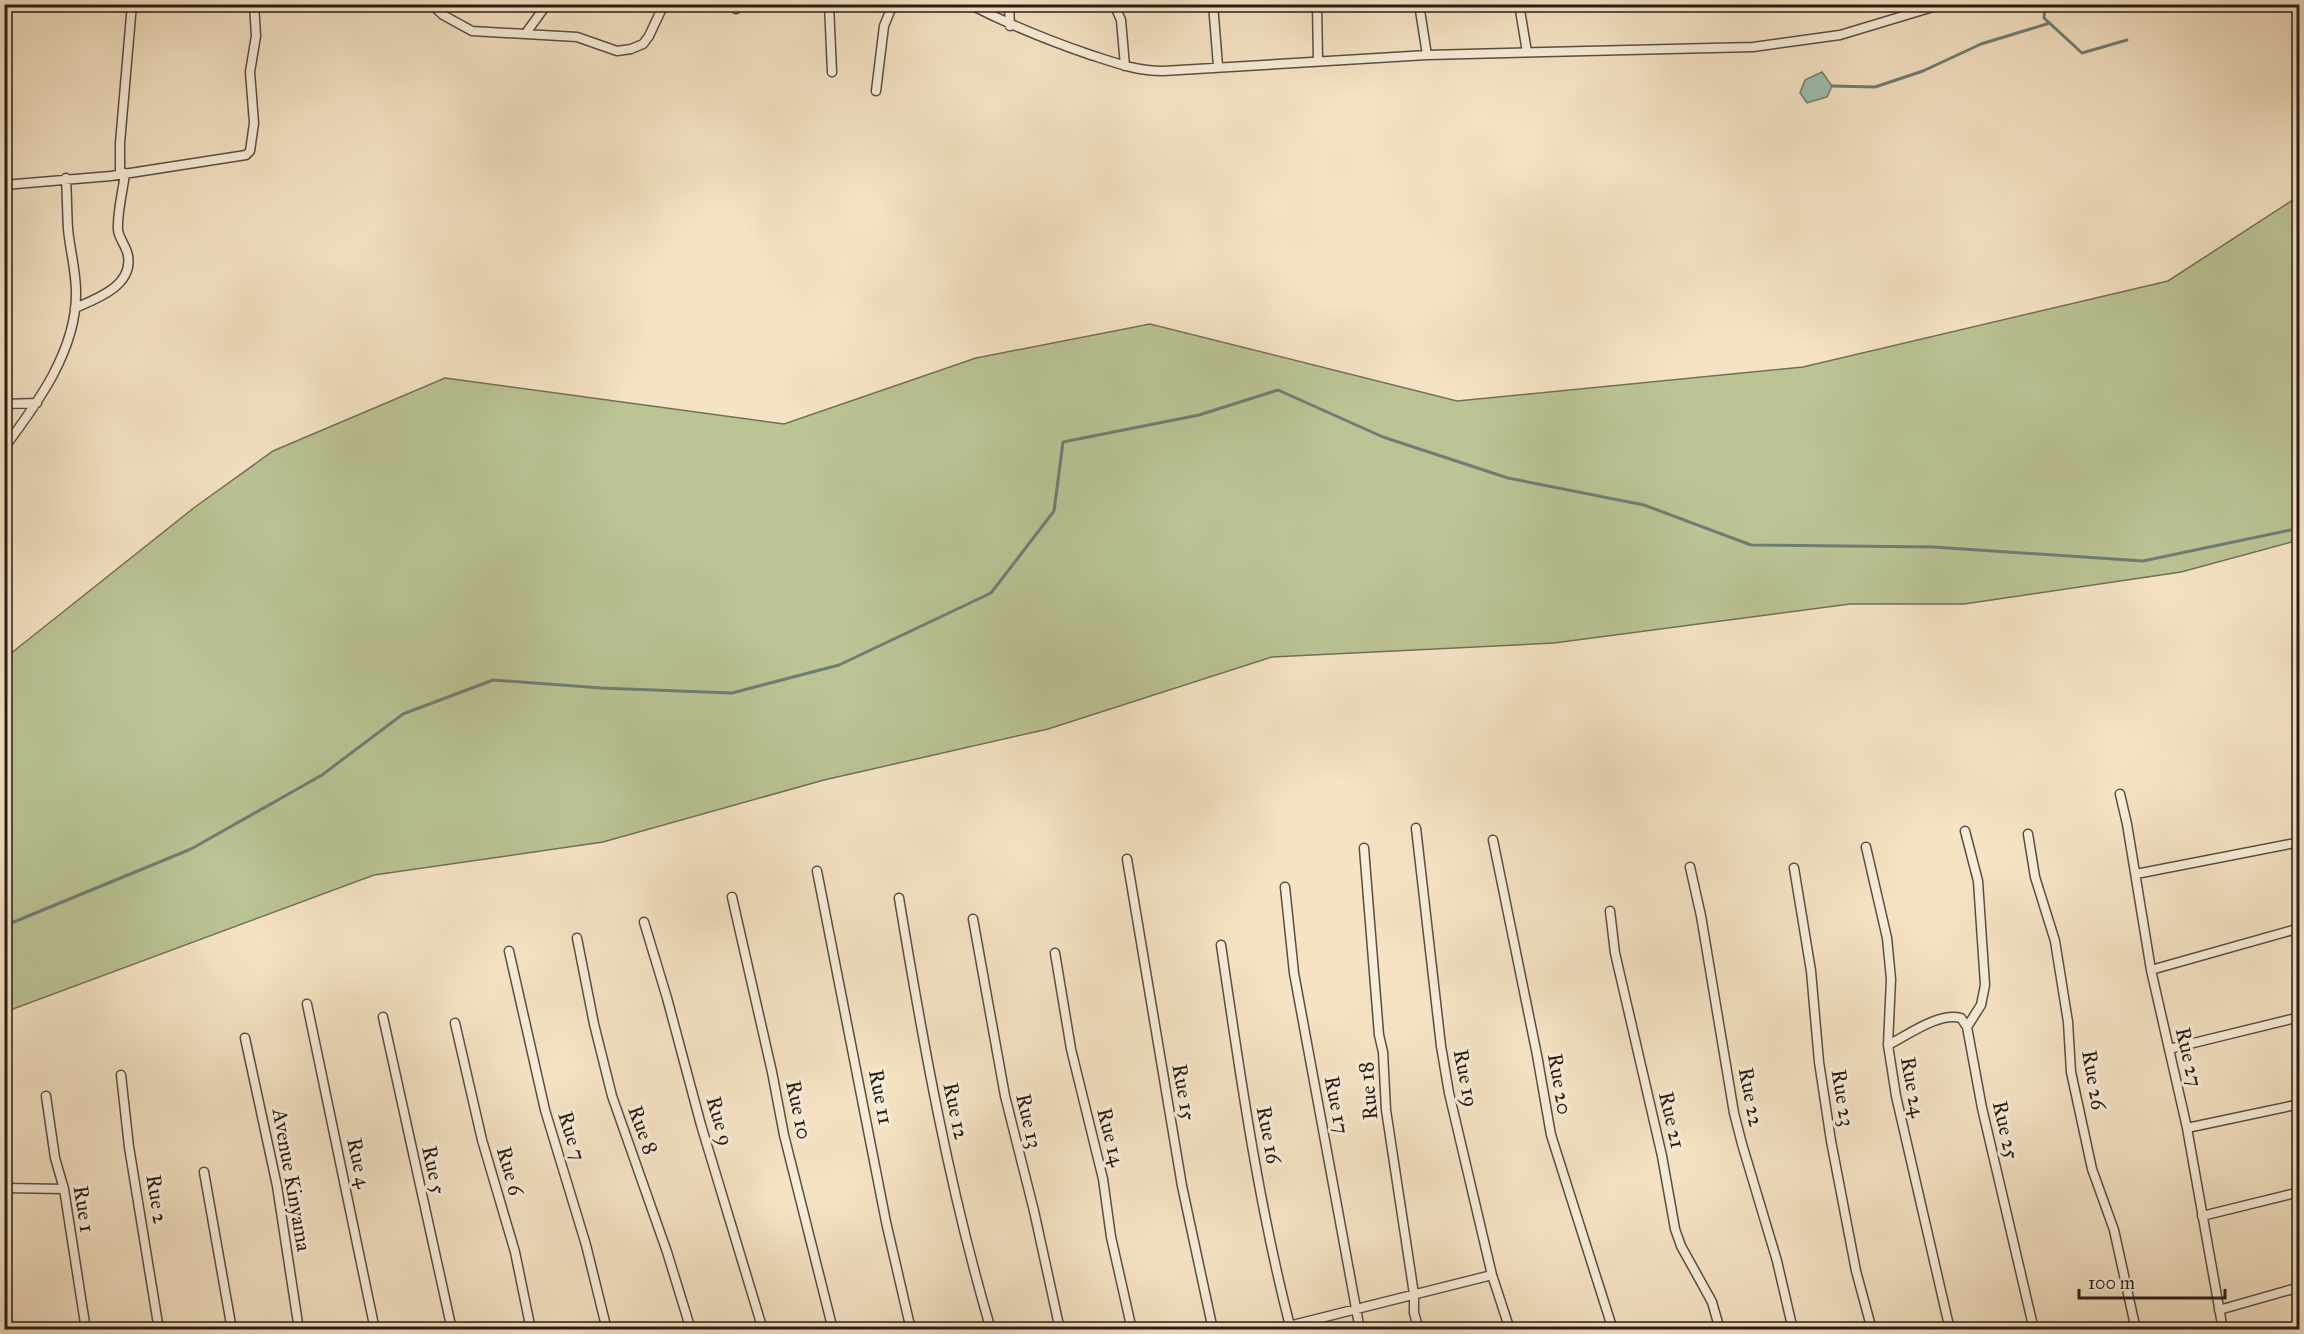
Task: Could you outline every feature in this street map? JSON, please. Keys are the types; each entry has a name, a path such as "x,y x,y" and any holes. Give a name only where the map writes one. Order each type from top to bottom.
{"street":[{"path":"75,308 115,288 126,270 129,258 118,229 122,174 120,143 132,4"},
{"path":"4,185 122,174 246,154 250,151 254,123 250,72 256,36 254,4"},
{"path":"305,4 311,4"},
{"path":"431,4 443,15 471,31 577,37 616,51 631,49 643,44 664,4"},
{"path":"526,33 547,4"},
{"path":"829,4 832,72"},
{"path":"876,92 884,26 893,4"},
{"path":"969,4 1010,26 1125,66 1146,71 1427,55 1753,47 1840,35 1942,4"},
{"path":"1009,4 1010,26"},
{"path":"1114,4 1121,20 1125,66"},
{"path":"1213,4 1218,66"},
{"path":"1317,4 1318,60"},
{"path":"1419,4 1427,55"},
{"path":"1519,4 1527,52"},
{"path":"4,448 37,403 73,327 75,279 68,229 66,178"},
{"path":"4,404 37,403"},
{"path":"4,465 7,472 4,477"},
{"name":"Rue 27","path":"2120,794 2136,874 2151,970 2187,1128 2223,1329"},
{"name":"Rue 19","path":"1416,828 1441,1046 1449,1093 1492,1275 1510,1329"},
{"path":"1888,1045 1942,1017 1961,1018 1967,1027 1981,1005 1985,985 1978,881 1965,831"},
{"name":"Rue 26","path":"2028,834 2035,877 2055,941 2068,1022 2072,1072 2092,1169 2114,1230 2136,1329"},
{"name":"Rue 20","path":"1493,840 1551,1135 1613,1329"},
{"path":"2136,874 2300,842"},
{"name":"Rue 24","path":"1866,847 1887,938 1891,979 1888,1045 1906,1145 1950,1329"},
{"name":"Rue 18","path":"1364,848 1379,1035 1383,1052 1386,1110 1414,1294 1414,1312 1419,1329"},
{"name":"Rue 15","path":"1127,859 1182,1186 1213,1329"},
{"name":"Rue 22","path":"1690,867 1701,916 1734,1113 1777,1261 1793,1329"},
{"name":"Rue 23","path":"1794,868 1811,971 1819,1062 1831,1141 1856,1271 1872,1329"},
{"name":"Rue 11","path":"817,871 886,1222 911,1329"},
{"name":"Rue 17","path":"1285,887 1297,995 1360,1329"},
{"name":"Rue 10","path":"732,897 784,1135 833,1329"},
{"name":"Rue 12","path":"899,898 932,1085 967,1246 991,1329"},
{"name":"Rue 21","path":"1610,911 1615,953 1662,1156 1675,1229 1681,1246 1712,1302 1720,1329"},
{"name":"Rue 13","path":"973,919 1005,1096 1034,1211 1060,1329"},
{"name":"Rue 9","path":"644,922 701,1125 763,1329"},
{"path":"2151,970 2300,928"},
{"name":"Rue 8","path":"577,938 594,1024 612,1096 657,1221 691,1329"},
{"name":"Rue 16","path":"1221,945 1245,1110 1272,1252 1291,1327"},
{"name":"Rue 7","path":"509,951 545,1110 586,1245 607,1329"},
{"name":"Rue 14","path":"1055,952 1074,1059 1102,1179 1111,1237 1132,1329"},
{"name":"Rue 4","path":"307,1004 375,1329"},
{"name":"Rue 5","path":"382,1017 452,1329"},
{"path":"2169,1049 2300,1017"},
{"name":"Rue 6","path":"455,1023 494,1185 509,1227 531,1329"},
{"name":"Rue 25","path":"1967,1027 1982,1108 2034,1329"},
{"name":"Avenue Kinyama","path":"245,1038 277,1186 299,1329"},
{"name":"Rue 2","path":"121,1075 129,1147 159,1329"},
{"name":"Rue 1","path":"46,1096 55,1158 64,1189 86,1329"},
{"path":"2187,1128 2300,1104"},
{"path":"204,1172 232,1329"},
{"path":"4,1188 64,1189"},
{"path":"2202,1216 2300,1192"},
{"path":"1273,1329 1291,1327 1492,1275"},
{"path":"2219,1310 2300,1287"}],"green space":[{"path":"2299,196 2299,540 2181,572 1964,604 1850,604 1554,643 1272,657 1048,729 824,780 603,842 374,875 5,1012 5,658 195,507 273,451 445,378 784,424 976,358 1150,324 1457,401 1803,367 2168,281"}],"water":[{"path":"1822,72 1832,86 1827,97 1807,103 1800,93 1805,80"}],"waterway":[{"path":"2049,4 2045,8 2044,18 2082,53 2127,40"},
{"path":"1832,86 1875,87 1923,71 1981,44 2050,23"},
{"path":"4,926 191,849 322,775 403,714 493,680 601,688 732,693 839,665 991,593 1054,511 1063,442 1199,415 1278,390 1383,437 1508,478 1644,505 1751,545 1933,547 2143,561 2300,528"}]}
